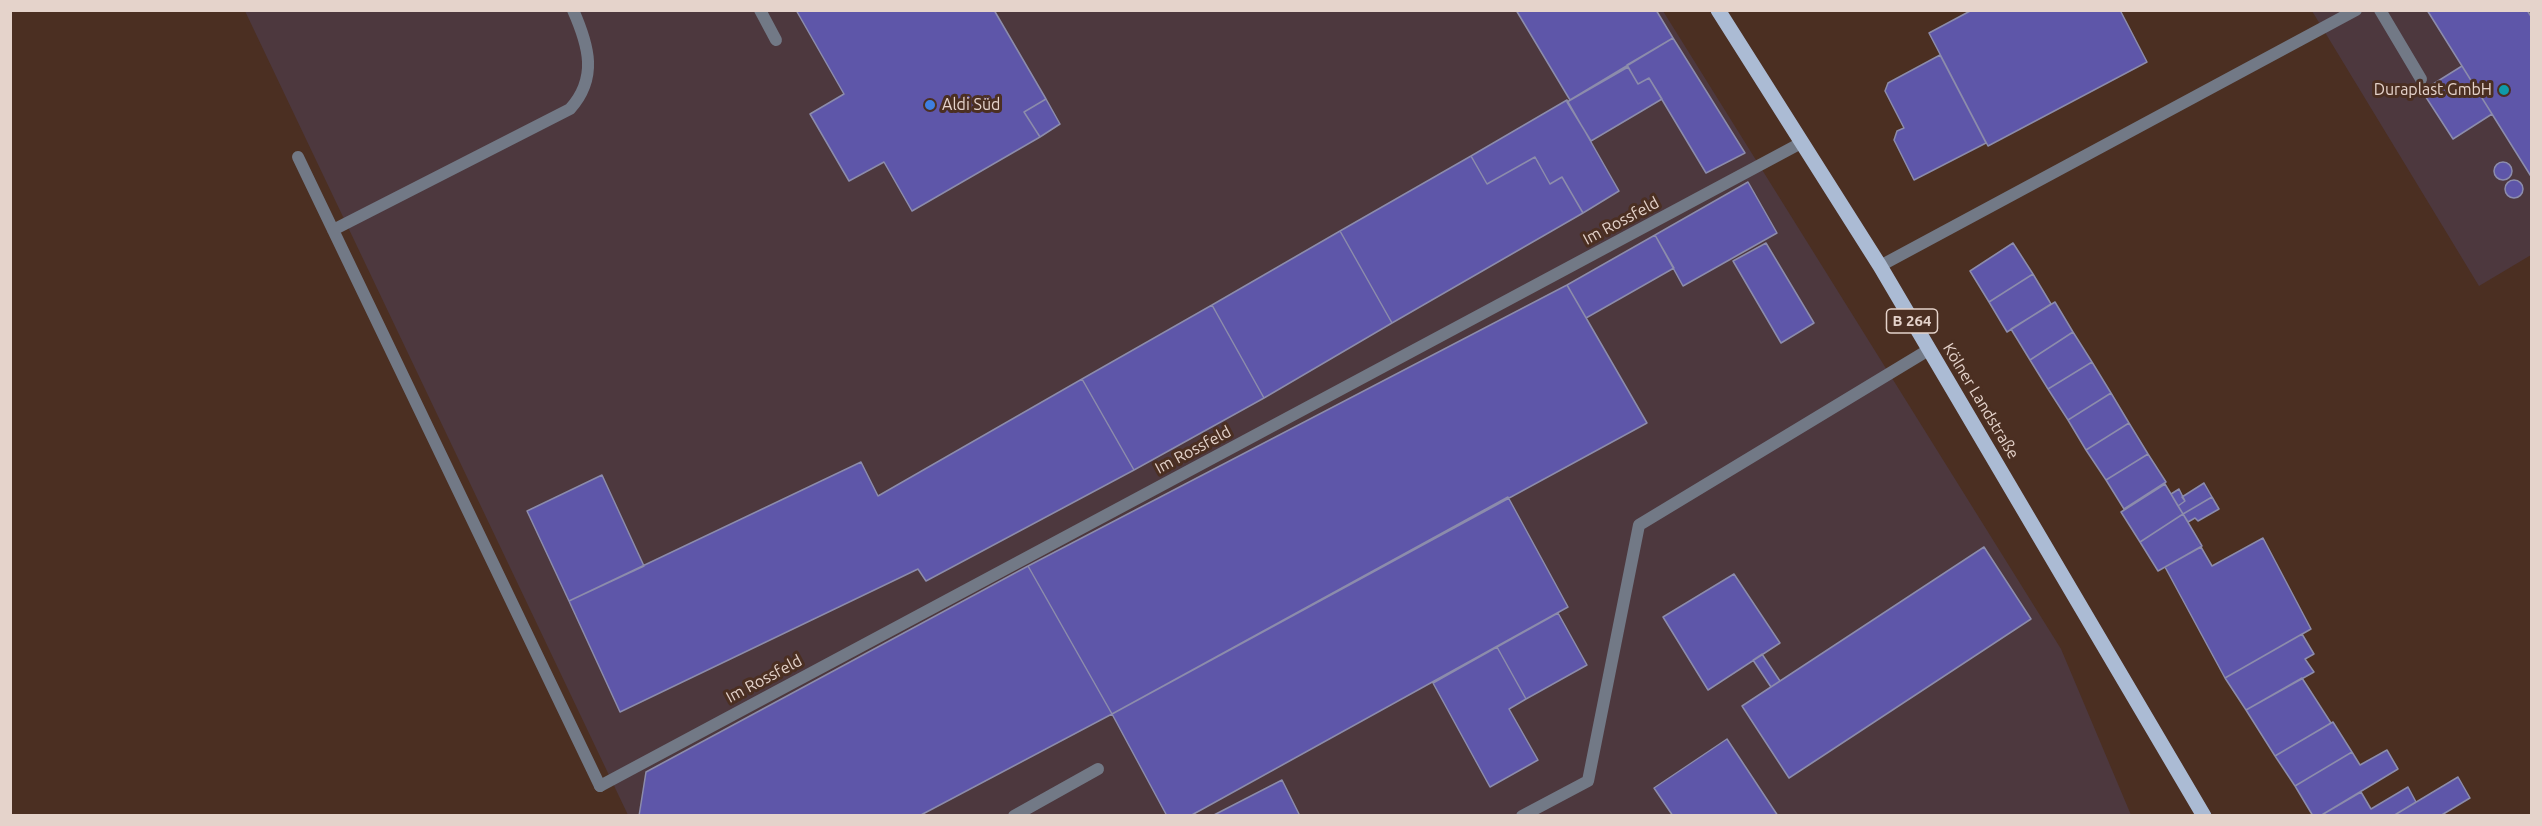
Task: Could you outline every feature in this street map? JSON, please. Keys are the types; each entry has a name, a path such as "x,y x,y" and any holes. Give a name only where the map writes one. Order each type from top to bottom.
{"main road":[{"name":"Kölner Landstraße","path":"1718,10 1880,266 2204,816"}],"street":[{"path":"298,157 333,230 570,109 582,96 589,78 584,35 573,10"},
{"path":"760,10 776,40"},
{"path":"1880,266 2356,10"},
{"path":"2380,10 2421,79"},
{"name":"Im Rossfeld","path":"333,230 600,786 1801,143"},
{"path":"1522,816 1538,812 1588,781 1639,525 1930,350"},
{"path":"1014,816 1098,769"}],"shaded area":[{"path":"245,11 1663,11 2061,649 2131,815 628,815"},
{"path":"2312,11 2531,11 2531,255 2479,286"}],"building":[{"name":"Aldi Süd","path":"796,10 994,10 1046,99 1024,112 1040,137 912,211 884,162 849,181 810,114 844,94"},
{"path":"1516,10 1656,10 1673,38 1570,100"},
{"path":"1972,10 2120,10 2147,62 1988,146 1929,33"},
{"name":"Duraplast GmbH","path":"2427,10 2527,10 2532,18 2532,178"},
{"path":"1673,38 1745,153 1706,173 1649,78 1638,84 1627,65"},
{"path":"1940,55 1986,143 1914,180 1894,140 1897,131 1904,128 1885,91 1888,83"},
{"path":"2462,66 2492,114 2453,139 2422,91"},
{"path":"1628,67 1638,84 1649,78 1662,99 1591,141 1567,102"},
{"path":"1046,99 1060,124 1040,137 1024,112"},
{"path":"1567,100 1619,191 1583,213 1562,177 1550,184 1535,157 1487,184 1471,156"},
{"path":"1471,156 1487,184 1535,157 1550,184 1562,177 1583,213 1392,323 1340,231"},
{"path":"2503,162 2509,165 2512,171 2509,177 2503,180 2497,177 2494,171 2497,165"},
{"path":"2514,180 2520,183 2523,189 2520,195 2514,198 2508,195 2505,189 2508,183"},
{"path":"1748,182 1777,233 1683,286 1655,235"},
{"path":"1340,231 1392,323 1264,398 1212,305"},
{"path":"1655,235 1674,268 1586,318 1567,285"},
{"path":"1766,243 1814,323 1781,343 1733,261"},
{"path":"2013,243 2033,274 1989,302 1970,271"},
{"path":"2033,274 2051,304 2007,332 1989,302"},
{"path":"1567,285 1647,423 1112,714 1028,566"},
{"path":"2055,302 2073,332 2030,360 2011,329"},
{"path":"1212,305 1264,398 1134,470 1082,379"},
{"path":"2073,332 2092,362 2048,389 2030,360"},
{"path":"2092,362 2111,393 2068,420 2048,389"},
{"path":"1082,379 1134,470 926,581 918,569 620,712 569,601 861,462 878,496"},
{"path":"2111,393 2129,423 2086,450 2068,420"},
{"path":"2129,423 2148,454 2106,480 2086,450"},
{"path":"2148,454 2166,482 2124,509 2106,480"},
{"path":"602,475 644,566 569,601 527,511"},
{"path":"2204,483 2212,497 2183,514 2178,506 2185,501 2182,497"},
{"path":"2165,484 2183,514 2140,542 2121,512"},
{"path":"2179,489 2185,501 2178,506 2171,494"},
{"path":"1508,497 1568,607 1190,816 1167,816 1112,714"},
{"path":"2212,497 2219,509 2198,521 2195,518 2188,522 2183,514"},
{"path":"2183,514 2202,546 2158,571 2140,542"},
{"path":"2263,538 2311,629 2225,678 2165,567 2201,547 2212,566"},
{"path":"1984,547 2031,619 1789,778 1742,706"},
{"path":"1028,566 1112,714 919,816 639,816 646,772"},
{"path":"1734,574 1780,643 1708,690 1663,617"},
{"path":"1558,613 1587,665 1526,699 1497,647"},
{"path":"2302,634 2314,654 2305,659 2314,672 2246,710 2225,678"},
{"path":"1497,647 1526,699 1509,709 1538,760 1490,787 1433,683"},
{"path":"1762,654 1780,681 1771,687 1753,660"},
{"path":"2302,678 2331,723 2275,756 2246,710"},
{"path":"2333,722 2352,752 2295,786 2275,756"},
{"path":"1727,739 1778,816 1673,816 1654,788"},
{"path":"2387,750 2398,769 2320,816 2313,816 2295,786 2352,752 2360,765"},
{"path":"2458,777 2470,798 2440,816 2393,816"},
{"path":"1282,780 1300,816 1212,816"},
{"path":"2408,787 2416,802 2393,816 2320,816 2361,792 2371,809"}],"place":[{"name":"Duraplast GmbH","path":"2504,90"},
{"name":"Aldi Süd","path":"930,105"}]}
